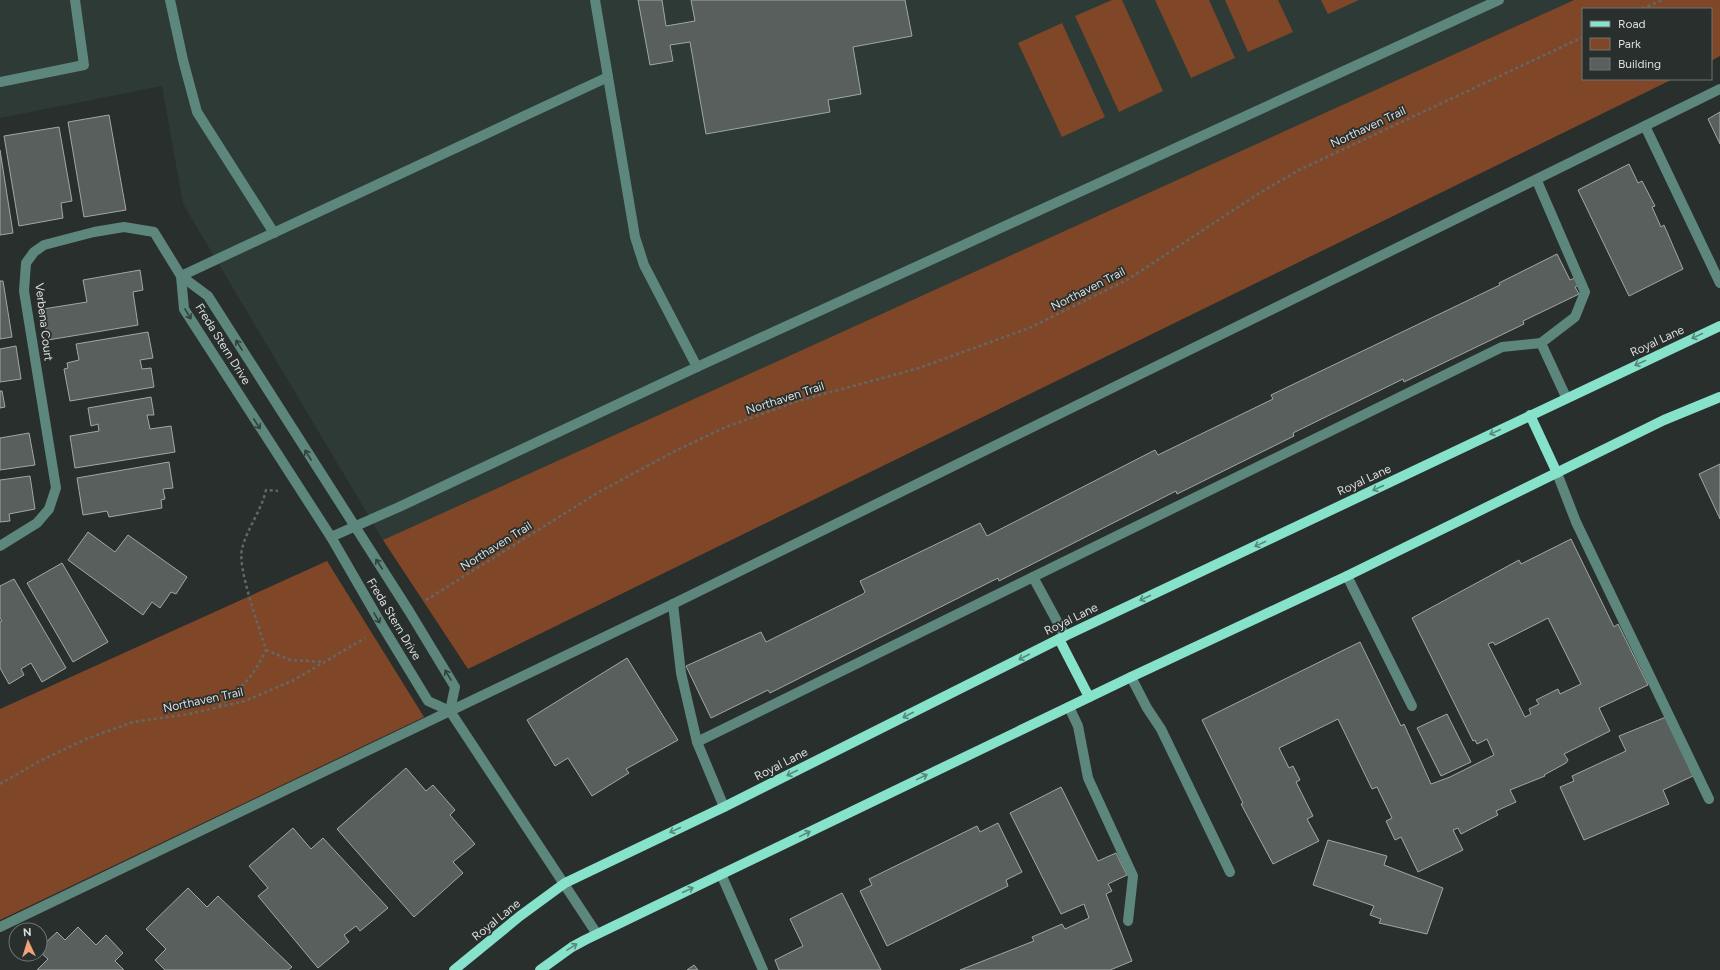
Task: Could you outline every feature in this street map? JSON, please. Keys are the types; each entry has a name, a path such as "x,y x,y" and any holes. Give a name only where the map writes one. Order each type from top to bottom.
{"main road":[{"name":"Royal Lane","path":"454,970 520,916 565,883 724,807 1062,638 1566,397 1720,326"},
{"path":"540,970 572,947 597,934 1089,697 1347,576 1664,420 1720,397"},
{"path":"1530,415 1557,473"},
{"path":"1062,638 1089,697"}],"street":[{"path":"0,82 84,64 75,0"},
{"path":"170,0 183,60 197,112 274,233"},
{"path":"595,0 635,237 644,265 697,368"},
{"path":"330,537 1499,0"},
{"path":"181,276 608,77"},
{"path":"0,927 673,604 1720,89"},
{"path":"1645,126 1720,283"},
{"path":"697,742 1502,347 1541,342 1575,317 1585,292 1536,180"},
{"name":"Verbena Court","path":"0,546 37,523 49,509 56,488 24,291 26,263 34,252 44,246 94,232 124,227 154,232 181,276"},
{"name":"Freda Stern Drive","path":"181,276 208,296 409,611 455,687 450,711 428,701 330,537 184,309 181,276"},
{"path":"1541,342 1566,397"},
{"path":"1557,473 1576,522 1709,799"},
{"path":"1347,576 1412,706"},
{"path":"1033,577 1062,638"},
{"path":"673,604 681,673 697,742 724,807"},
{"path":"1131,677 1147,708 1161,729 1230,872"},
{"path":"1069,707 1078,726 1088,778 1133,876 1128,921"},
{"path":"450,711 565,883 597,934"},
{"path":"721,874 763,970"}],"path":[{"path":"1644,8 1662,0"},
{"name":"Northaven Trail","path":"409,611 599,492 674,451 726,427 798,401 919,368 1029,328 1127,280 1258,194 1299,170 1582,37"},
{"path":"219,707 240,690 258,668 266,650 245,579 241,552 247,533 258,515 266,490 302,494"},
{"name":"Northaven Trail","path":"0,784 38,762 86,739 133,722 189,714 245,701 294,680 383,627"},
{"path":"266,650 290,660 324,662"}],"shaded area":[{"path":"0,0 1574,0 383,540 183,204 162,86 0,118"}],"green space":[{"path":"1112,0 1122,0 1163,91 1119,112 1075,16"},
{"path":"1155,0 1209,0 1235,58 1191,78"},
{"path":"1225,0 1278,0 1293,32 1248,52"},
{"path":"1321,0 1359,0 1328,14"},
{"path":"1574,0 1720,0 1720,56 1712,60 1712,8 1582,8 1582,80 1671,80 468,669 383,540"},
{"path":"1062,23 1105,117 1062,137 1018,43"},
{"path":"327,561 424,717 0,920 0,709"}],"building":[{"path":"638,0 662,0 666,26 695,21 691,0 905,0 912,36 853,47 861,94 828,100 830,112 706,134 690,42 670,45 673,61 650,65"},
{"path":"1720,112 1720,144 1708,119"},
{"path":"109,115 126,210 84,217 68,122"},
{"path":"59,127 72,201 61,203 63,218 19,226 4,136"},
{"path":"0,150 13,233 0,235"},
{"path":"1629,164 1638,183 1642,181 1655,206 1652,207 1661,227 1664,225 1683,269 1629,296 1578,190"},
{"path":"1557,254 1570,280 1575,278 1579,285 1575,287 1579,294 1523,321 1524,324 1404,382 1403,379 1293,433 1294,436 1177,494 1176,491 999,581 998,578 770,693 768,690 711,718 686,666 761,632 766,642 863,594 865,592 860,581 980,523 987,536 1155,450 1158,455 1273,399 1271,395 1500,285 1499,283"},
{"path":"140,270 143,290 133,292 138,325 48,340 43,309 87,302 83,280"},
{"path":"0,281 3,281 12,337 0,339"},
{"path":"148,332 153,358 140,360 142,369 151,368 154,387 70,401 64,369 68,368 67,363 79,360 76,344"},
{"path":"16,346 21,379 0,382 0,349"},
{"path":"0,391 2,391 5,407 0,408"},
{"path":"151,397 154,415 147,415 150,429 171,426 175,452 75,468 70,436 99,431 98,424 91,426 88,408"},
{"path":"29,433 35,465 0,470 0,438"},
{"path":"169,462 173,488 163,489 165,499 161,500 162,508 109,517 107,511 83,515 77,478"},
{"path":"1720,464 1720,519 1699,474"},
{"path":"30,476 35,509 9,514 10,521 0,522 0,480"},
{"path":"88,532 115,552 128,535 187,577 176,594 171,592 160,608 152,602 143,615 68,560"},
{"path":"1571,539 1614,627 1618,624 1648,685 1599,708 1610,731 1564,754 1568,760 1566,763 1544,775 1545,776 1510,790 1516,802 1496,811 1498,815 1461,834 1458,828 1453,830 1463,850 1418,872 1401,837 1395,840 1386,821 1392,818 1377,787 1372,789 1338,719 1279,748 1289,768 1293,766 1300,780 1296,782 1313,816 1307,819 1319,841 1273,864 1241,804 1243,803 1202,720 1360,642 1401,726 1404,724 1431,784 1450,777 1494,755 1487,739 1477,744 1475,740 1473,741 1412,618 1519,560 1521,564","holes":["1548,618 1581,684 1560,694 1558,689 1536,700 1539,704 1529,709 1531,714 1525,717 1488,644 1493,642 1495,645"]},
{"path":"62,563 108,642 73,662 27,583"},
{"path":"14,579 66,668 42,682 31,663 21,669 24,675 9,684 0,668 0,622 2,621 0,618 0,586"},
{"path":"627,658 678,740 626,769 629,773 592,796 568,758 555,766 527,720"},
{"path":"1447,714 1471,762 1441,776 1417,728"},
{"path":"1666,717 1693,776 1663,790 1669,804 1584,840 1560,787 1574,781 1572,776 1626,751 1619,736"},
{"path":"406,768 426,791 433,785 455,810 450,815 475,844 453,862 463,873 414,917 337,829"},
{"path":"1061,787 1098,861 1116,853 1127,875 1108,884 1112,891 1106,894 1132,961 1110,970 960,970 1034,941 1032,937 1062,924 1065,929 1089,918 1084,904 1061,914 1010,813"},
{"path":"998,823 1022,872 1006,880 1008,886 887,946 860,891 872,885 869,879 977,826 980,832"},
{"path":"293,828 311,849 323,838 388,908 360,931 356,926 344,935 349,942 318,968 258,896 268,888 249,866"},
{"path":"1328,840 1387,856 1384,865 1443,888 1427,934 1379,923 1381,919 1370,915 1374,906 1313,885"},
{"path":"188,888 207,907 218,896 292,967 288,970 165,970 155,960 166,949 146,929"},
{"path":"842,893 881,970 779,970 775,960 803,946 790,919"},
{"path":"78,927 96,945 106,935 123,953 115,961 124,970 37,970 45,962 48,962 48,940 57,932 65,940"},
{"path":"694,965 698,970 687,970"}]}
